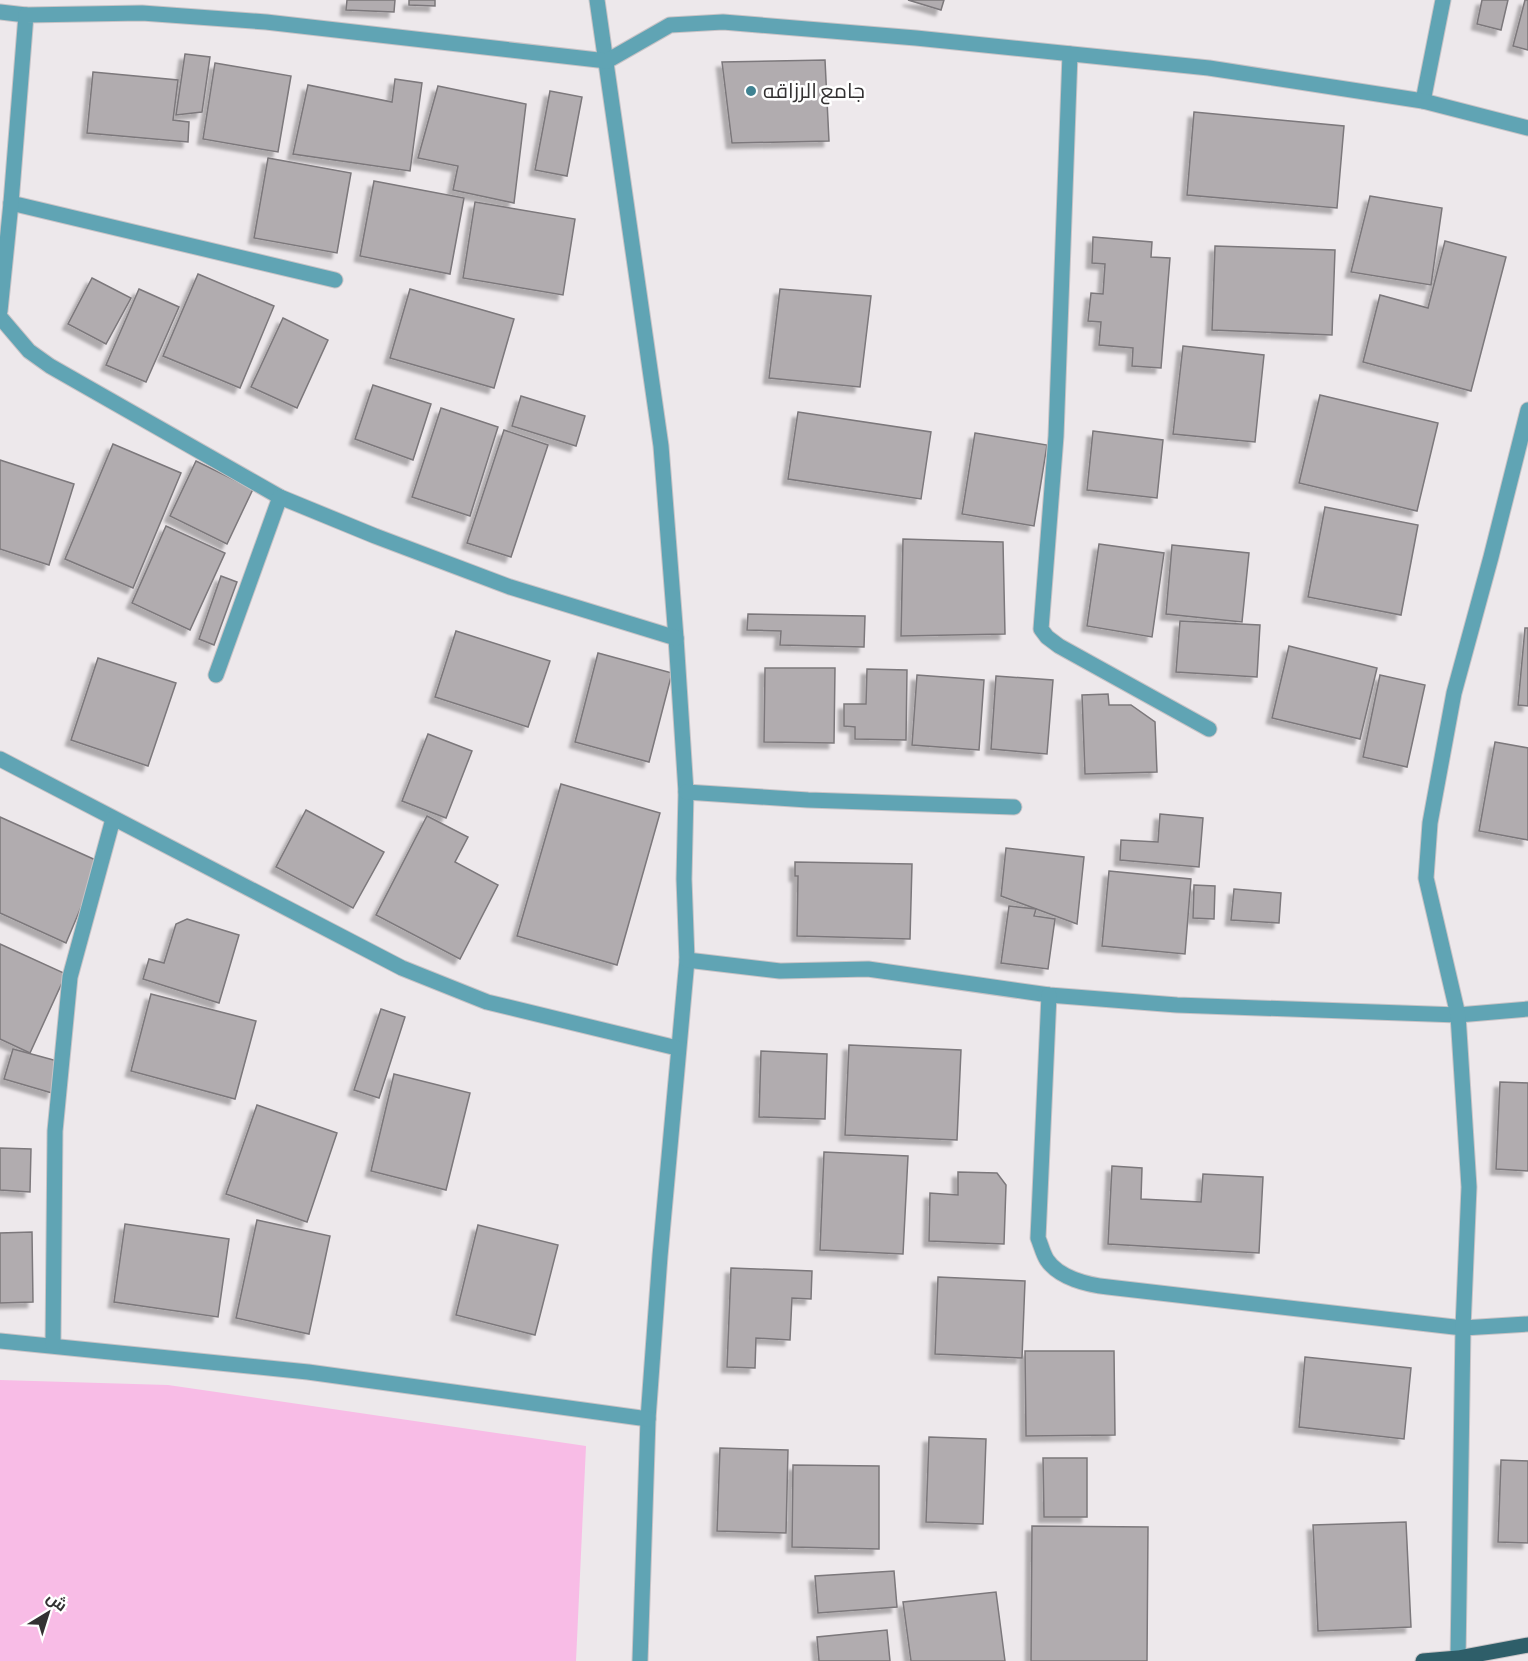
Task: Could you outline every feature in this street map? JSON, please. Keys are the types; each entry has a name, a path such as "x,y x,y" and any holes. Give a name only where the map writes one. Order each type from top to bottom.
{"main road":[{"path":"1423,1661 1458,1658 1528,1645"}],"street":[{"path":"597,0 661,446 686,792 684,879 687,960 648,1419 640,1661"},
{"path":"1423,101 1443,0"},
{"path":"0,12 26,15 142,13 267,22 607,61 670,25 723,22 1209,68 1423,101 1528,128"},
{"path":"0,311 26,15"},
{"path":"1070,54 1056,436 1041,630 1047,638 1059,646 1209,729"},
{"path":"11,203 336,280"},
{"path":"0,317 29,351 50,366 280,497 510,587 676,638"},
{"path":"1458,1658 1463,1328 1468,1187 1458,1015 1426,878 1430,823 1454,693 1528,410"},
{"path":"216,675 280,497"},
{"path":"0,759 402,968 487,1002 678,1048"},
{"path":"686,792 820,800 1014,807"},
{"path":"53,1345 55,1131 70,977 113,819"},
{"path":"687,960 780,971 868,969 1049,995 1177,1005 1458,1015 1528,1009"},
{"path":"1049,995 1038,1238 1047,1262 1069,1278 1088,1285 1463,1328 1528,1324"},
{"path":"0,1341 308,1372 648,1419"}],"shaded area":[{"path":"0,1380 168,1385 586,1446 576,1661 0,1661"}],"building":[{"path":"347,0 395,0 394,12 346,10"},
{"path":"409,0 435,0 435,6 409,5"},
{"path":"908,0 944,0 941,10"},
{"path":"1482,0 1508,0 1501,30 1477,24"},
{"path":"1525,0 1528,0 1528,50 1513,46"},
{"path":"185,54 210,57 202,112 176,115"},
{"path":"825,60 829,141 732,143 722,62"},
{"path":"215,63 291,76 278,152 203,139"},
{"path":"93,72 178,80 173,120 189,122 188,142 87,133"},
{"path":"395,79 422,83 410,171 293,154 308,85 392,102"},
{"path":"438,86 526,104 514,203 453,190 458,166 418,158"},
{"path":"550,91 582,97 567,176 535,170"},
{"path":"1194,112 1344,126 1337,208 1187,195"},
{"path":"268,158 351,173 337,253 254,238"},
{"path":"374,181 464,198 450,274 360,256"},
{"path":"1370,196 1442,208 1431,285 1351,272"},
{"path":"475,202 575,219 563,295 463,278"},
{"path":"1093,237 1152,242 1151,257 1170,258 1161,368 1132,366 1133,348 1099,345 1101,322 1088,321 1091,293 1103,294 1105,264 1092,263"},
{"path":"1445,241 1506,257 1471,391 1363,362 1380,295 1428,308"},
{"path":"1215,246 1335,250 1332,335 1212,330"},
{"path":"198,274 274,306 240,388 163,356"},
{"path":"92,278 131,298 106,344 68,324"},
{"path":"139,289 179,307 146,382 106,365"},
{"path":"410,289 514,319 494,388 390,358"},
{"path":"780,289 871,296 860,387 769,378"},
{"path":"283,318 328,340 297,408 251,387"},
{"path":"1183,346 1264,355 1255,442 1173,434"},
{"path":"373,385 431,404 413,460 355,439"},
{"path":"1320,395 1438,423 1417,511 1299,483"},
{"path":"521,396 585,416 576,446 512,426"},
{"path":"441,408 498,427 470,516 412,497"},
{"path":"798,412 931,432 921,499 788,479"},
{"path":"504,430 548,445 511,557 467,543"},
{"path":"1093,431 1163,440 1157,498 1087,490"},
{"path":"975,433 1047,445 1034,526 962,514"},
{"path":"113,444 181,473 133,588 65,559"},
{"path":"0,460 74,484 49,565 0,549"},
{"path":"196,461 253,489 227,544 170,516"},
{"path":"1325,507 1418,525 1401,615 1308,597"},
{"path":"166,526 225,553 190,630 132,603"},
{"path":"903,539 1003,542 1005,634 901,636"},
{"path":"1099,544 1164,553 1152,637 1087,626"},
{"path":"1172,545 1249,553 1242,622 1166,614"},
{"path":"221,576 237,582 214,645 199,639"},
{"path":"748,614 865,616 864,647 780,645 781,631 747,630"},
{"path":"1180,621 1260,625 1257,677 1176,672"},
{"path":"1525,628 1528,628 1528,706 1518,705"},
{"path":"456,631 550,661 528,727 435,697"},
{"path":"1289,646 1377,668 1360,739 1272,718"},
{"path":"598,653 672,673 649,762 575,742"},
{"path":"98,658 176,683 148,766 71,740"},
{"path":"765,668 835,668 834,743 764,742"},
{"path":"867,669 907,670 906,740 855,739 855,727 844,726 844,704 866,704"},
{"path":"917,675 984,680 979,750 912,745"},
{"path":"1380,675 1425,685 1407,767 1363,757"},
{"path":"996,676 1053,680 1047,754 991,749"},
{"path":"1108,694 1109,705 1131,705 1155,722 1157,772 1085,774 1082,695"},
{"path":"428,734 472,751 446,818 402,801"},
{"path":"1495,742 1528,748 1528,840 1479,831"},
{"path":"561,784 660,813 617,965 517,936"},
{"path":"306,810 384,852 353,908 276,867"},
{"path":"1160,814 1203,818 1199,867 1120,860 1121,840 1158,842"},
{"path":"427,816 468,837 455,862 498,885 460,959 376,915"},
{"path":"0,817 100,862 66,943 0,913"},
{"path":"1006,848 1084,857 1077,924 1001,896"},
{"path":"795,862 912,864 910,939 797,936 798,876 795,876"},
{"path":"1109,871 1191,879 1185,954 1102,946"},
{"path":"1194,885 1215,886 1214,919 1193,918"},
{"path":"1234,889 1281,893 1279,923 1231,920"},
{"path":"1009,906 1036,909 1034,916 1055,919 1048,969 1001,963"},
{"path":"187,919 239,935 219,1003 143,979 149,959 164,963 176,924"},
{"path":"0,944 66,974 30,1053 0,1039"},
{"path":"151,994 256,1021 235,1099 131,1071"},
{"path":"381,1009 405,1017 379,1098 354,1090"},
{"path":"849,1045 961,1050 957,1140 845,1135"},
{"path":"13,1049 61,1062 52,1093 4,1079"},
{"path":"761,1051 827,1054 825,1119 759,1117"},
{"path":"394,1074 470,1093 446,1190 371,1171"},
{"path":"1500,1082 1528,1083 1528,1171 1496,1169"},
{"path":"257,1105 337,1133 307,1222 226,1194"},
{"path":"0,1148 31,1149 30,1192 0,1190"},
{"path":"824,1152 908,1156 903,1254 820,1250"},
{"path":"1112,1166 1142,1168 1141,1199 1201,1202 1203,1174 1263,1177 1259,1253 1108,1244"},
{"path":"958,1172 997,1173 1006,1185 1004,1244 929,1241 930,1193 958,1195"},
{"path":"257,1220 330,1236 309,1334 236,1318"},
{"path":"125,1224 229,1239 218,1317 114,1302"},
{"path":"478,1225 558,1245 535,1335 456,1315"},
{"path":"32,1232 33,1302 0,1303 0,1233"},
{"path":"731,1268 812,1271 811,1299 792,1298 790,1340 756,1338 755,1368 727,1367"},
{"path":"938,1277 1025,1281 1022,1358 935,1354"},
{"path":"1025,1351 1114,1351 1115,1435 1026,1436"},
{"path":"1305,1357 1411,1368 1404,1439 1299,1427"},
{"path":"929,1437 986,1439 983,1524 926,1522"},
{"path":"720,1448 788,1450 786,1533 717,1531"},
{"path":"1043,1458 1087,1458 1087,1517 1044,1517"},
{"path":"1501,1460 1528,1461 1528,1543 1498,1542"},
{"path":"793,1465 879,1466 879,1549 792,1547"},
{"path":"1406,1522 1411,1627 1318,1631 1313,1525"},
{"path":"1032,1526 1148,1527 1147,1661 1031,1661"},
{"path":"894,1571 897,1607 818,1613 815,1576"},
{"path":"996,1592 1005,1661 911,1661 903,1602"},
{"path":"887,1630 890,1661 819,1661 817,1637"}],"place":[{"name":"جامع الرزاقه","path":"751,91"}]}
